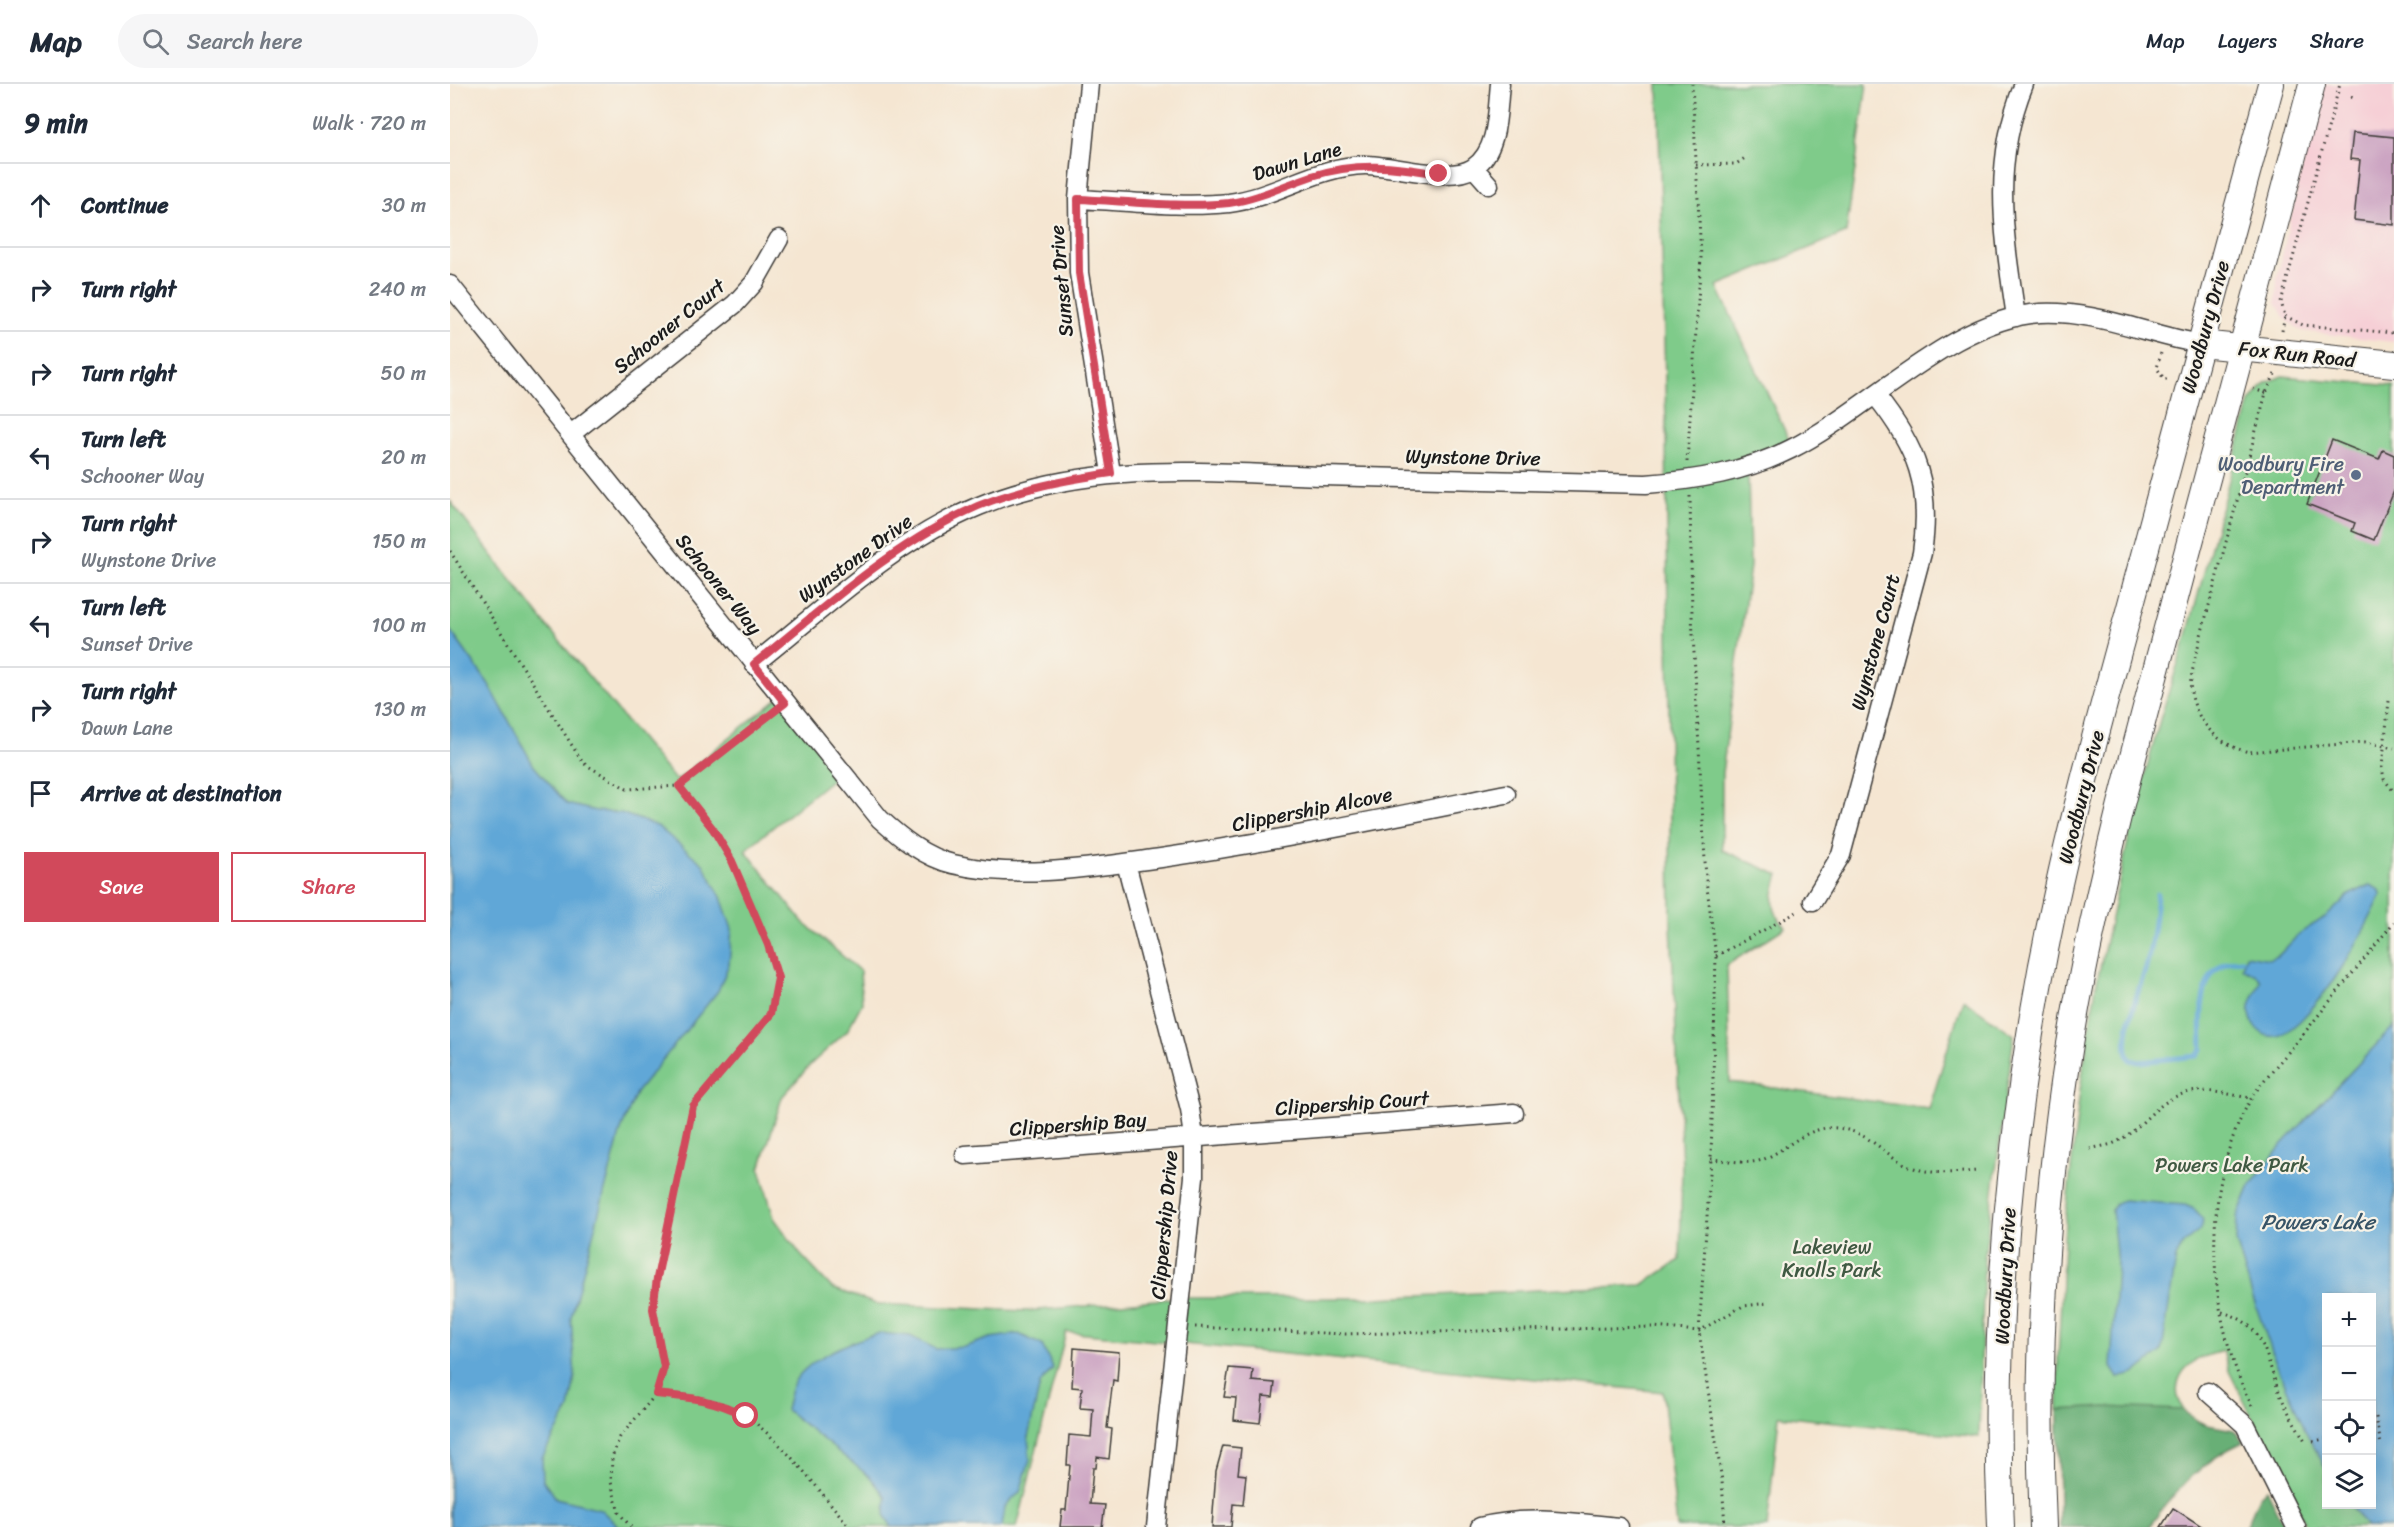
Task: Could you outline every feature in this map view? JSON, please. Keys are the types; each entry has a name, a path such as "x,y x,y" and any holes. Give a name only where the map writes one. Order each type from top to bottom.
{"main road":[{"name":"Woodbury Drive","path":"2001,1527 1999,1387 2005,1250 2017,1125 2035,1001 2070,837 2271,84"},
{"name":"Woodbury Drive","path":"2043,1527 2041,1423 2044,1298 2058,1131 2077,1005 2111,843 2312,84"},
{"name":"Fox Run Road","path":"2201,344 2394,364"}],"street":[{"name":"Sunset Drive","path":"1089,84 1078,199 1079,273 1111,473"},
{"path":"1489,185 1474,168 1487,154 1495,133 1500,84"},
{"path":"2016,318 2003,228 2001,187 2004,149 2014,109 2024,84"},
{"name":"Dawn Lane","path":"1078,199 1229,203 1255,198 1334,170 1362,165 1392,166 1458,175 1474,168"},
{"name":"Schooner Court","path":"571,434 735,304 754,283 779,239"},
{"name":"Schooner Way","path":"450,285 785,703 880,819 903,839 927,855 952,864 1021,871 1126,863"},
{"name":"Wynstone Drive","path":"754,664 883,561 948,521 1019,491 1061,480 1111,473 1151,472 1646,484 1689,481 1723,475 1757,465 1793,448 1876,396 1946,348 1980,329 2016,318 2040,313 2074,315 2201,344"},
{"name":"Wynstone Court","path":"1813,902 1841,855 1922,552 1926,526 1926,496 1919,467 1909,444 1876,396"},
{"name":"Clippership Alcove","path":"1126,863 1253,844 1506,794"},
{"name":"Clippership Drive","path":"1126,863 1190,1109 1194,1137 1194,1177 1156,1527"},
{"name":"Clippership Court","path":"1194,1137 1514,1113"},
{"name":"Clippership Bay","path":"965,1155 1194,1137"},
{"path":"2208,1392 2245,1425 2296,1527"},
{"path":"1480,1527 1513,1519 1547,1519 1619,1527"}],"path":[{"path":"1687,464 1701,257 1692,84"},
{"path":"2340,84 2281,302 2285,316 2303,325 2394,333"},
{"path":"2351,97 2356,99"},
{"path":"1696,165 1736,164 1745,158"},
{"path":"2274,380 2266,393 2196,654 2190,690 2195,706 2218,740 2231,748 2249,752 2365,742 2385,744 2394,748"},
{"path":"1690,496 1692,615 1706,869 1716,956 1711,1158 1699,1330 1722,1481 1725,1527"},
{"path":"450,551 582,763 627,789 679,786 785,703"},
{"path":"2389,700 2384,779 2394,792"},
{"path":"632,1527 619,1513 611,1482 612,1457 620,1437 656,1394 664,1367 653,1309 657,1278 693,1106 771,1014 778,978 768,945 732,861 713,829 679,786"},
{"path":"1716,956 1813,902"},
{"path":"2253,1408 2230,1355 2214,1266 2217,1200 2229,1147 2251,1098 2394,922"},
{"path":"2090,1149 2113,1143 2128,1134 2156,1108 2187,1093 2204,1091 2251,1098"},
{"path":"1711,1158 1745,1162 1761,1160 1819,1129 1835,1128 1866,1135 1902,1162 1921,1170 1946,1174 1977,1171"},
{"path":"1177,1326 1346,1334 1653,1327 1699,1330 1743,1305 1768,1303"},
{"path":"2222,1312 2247,1322 2263,1342 2278,1390 2306,1442"},
{"path":"656,1394 699,1397 726,1405 746,1416 765,1430 850,1527"},
{"path":"2376,1417 2381,1445"},
{"path":"2313,1441 2322,1440"}],"shaded area":[{"path":"2321,84 2394,84 2394,342 2302,331 2285,319 2276,303 2277,278"}],"green space":[{"name":"Lakeview Knolls Park","path":"1658,84 1867,84 1846,233 1717,286 1793,448 1748,467 1750,566 1722,773 1722,850 1779,875 1775,889 1774,909 1786,927 1727,965 1730,1082 1929,1109 1963,999 2014,1035 1984,1259 1979,1437 1779,1416 1767,1527 1677,1527 1663,1392 1066,1332 1017,1527 450,1527 450,501 547,626 676,781 780,696 841,772 745,850 803,922 860,971 862,1003 847,1031 811,1064 782,1097 760,1169 774,1218 800,1254 832,1288 876,1304 1026,1311 1180,1298 1377,1298 1642,1285 1680,1260 1682,1166 1671,925 1666,425"},
{"name":"Powers Lake Park","path":"2282,376 2394,386 2394,1527 2307,1527 2229,1371 2223,1351 2192,1363 2179,1379 2178,1397 2182,1406 2195,1420 2205,1424 2058,1465 2058,1358 2065,1222 2080,1090 2096,986 2132,823 2161,716 2188,632 2250,402 2265,383"},
{"path":"2105,1407 2182,1410 2202,1424 2234,1430 2243,1442 2202,1467 2179,1489 2149,1527 2059,1527 2058,1410"},
{"path":"2267,1489 2285,1527 2246,1527 2259,1497"}],"water":[{"path":"450,630 488,683 534,766 567,804 596,811 621,813 657,826 703,864 721,897 732,929 729,964 718,991 636,1093 621,1130 571,1317 575,1377 569,1409 542,1458 543,1480 556,1498 600,1509 619,1527 450,1527"},
{"path":"2370,885 2380,890 2381,896 2355,946 2324,993 2300,1021 2286,1032 2271,1036 2260,1032 2251,1018 2250,1006 2261,981 2256,975 2242,968 2246,955 2270,959 2279,955 2300,933 2327,916 2349,895"},
{"name":"Powers Lake","path":"2394,1026 2394,1527 2366,1527 2353,1509 2376,1509 2376,1293 2322,1293 2322,1462 2305,1430 2276,1363 2236,1241 2237,1217 2250,1186 2282,1145"},
{"path":"2123,1200 2185,1205 2194,1209 2202,1217 2203,1222 2199,1231 2183,1244 2176,1258 2162,1351 2134,1374 2118,1378 2111,1367 2117,1265 2112,1210 2116,1203"},
{"path":"880,1333 910,1336 936,1349 964,1347 990,1338 1019,1334 1042,1345 1053,1368 1040,1384 1028,1437 1030,1459 1020,1492 1005,1507 1002,1527 892,1527 885,1516 886,1497 870,1477 786,1410 792,1387 807,1368 830,1352"}],"building":[{"path":"2353,133 2394,137 2394,225 2354,220 2360,160 2350,159"},
{"name":"Woodbury Fire Department","path":"2332,440 2379,459 2383,450 2394,455 2394,491 2374,540 2352,531 2355,523 2307,504"},
{"path":"1074,1348 1119,1352 1117,1381 1113,1380 1107,1428 1112,1429 1109,1459 1097,1457 1096,1468 1093,1468 1090,1504 1105,1505 1102,1527 1060,1527 1062,1510 1066,1510 1070,1465 1067,1465 1069,1435 1091,1437 1093,1409 1080,1408 1082,1388 1072,1387"},
{"path":"1229,1368 1253,1370 1252,1381 1275,1383 1273,1397 1263,1396 1260,1423 1234,1420 1236,1398 1224,1397"},
{"path":"1223,1446 1241,1448 1238,1474 1246,1475 1243,1505 1233,1504 1231,1527 1212,1527 1216,1471"},
{"path":"2173,1508 2203,1527 2161,1527"}],"waterway":[{"path":"2157,894 2149,954 2128,1027 2127,1052 2131,1060 2139,1062 2197,1056 2202,1049 2202,1007 2209,980 2216,969 2227,963 2242,960"}],"place":[{"name":"Woodbury Fire Department","path":"2356,475"}],"route":[{"path":"746,1416 726,1405 699,1397 656,1394 664,1367 653,1309 657,1278 693,1106 771,1014 778,978 768,945 732,861 713,829 679,786 785,703 754,664 883,561 948,521 980,506 1019,491 1061,480 1111,473 1079,273 1078,199 1229,203 1255,198 1334,170 1362,165 1392,166 1439,174"}]}
